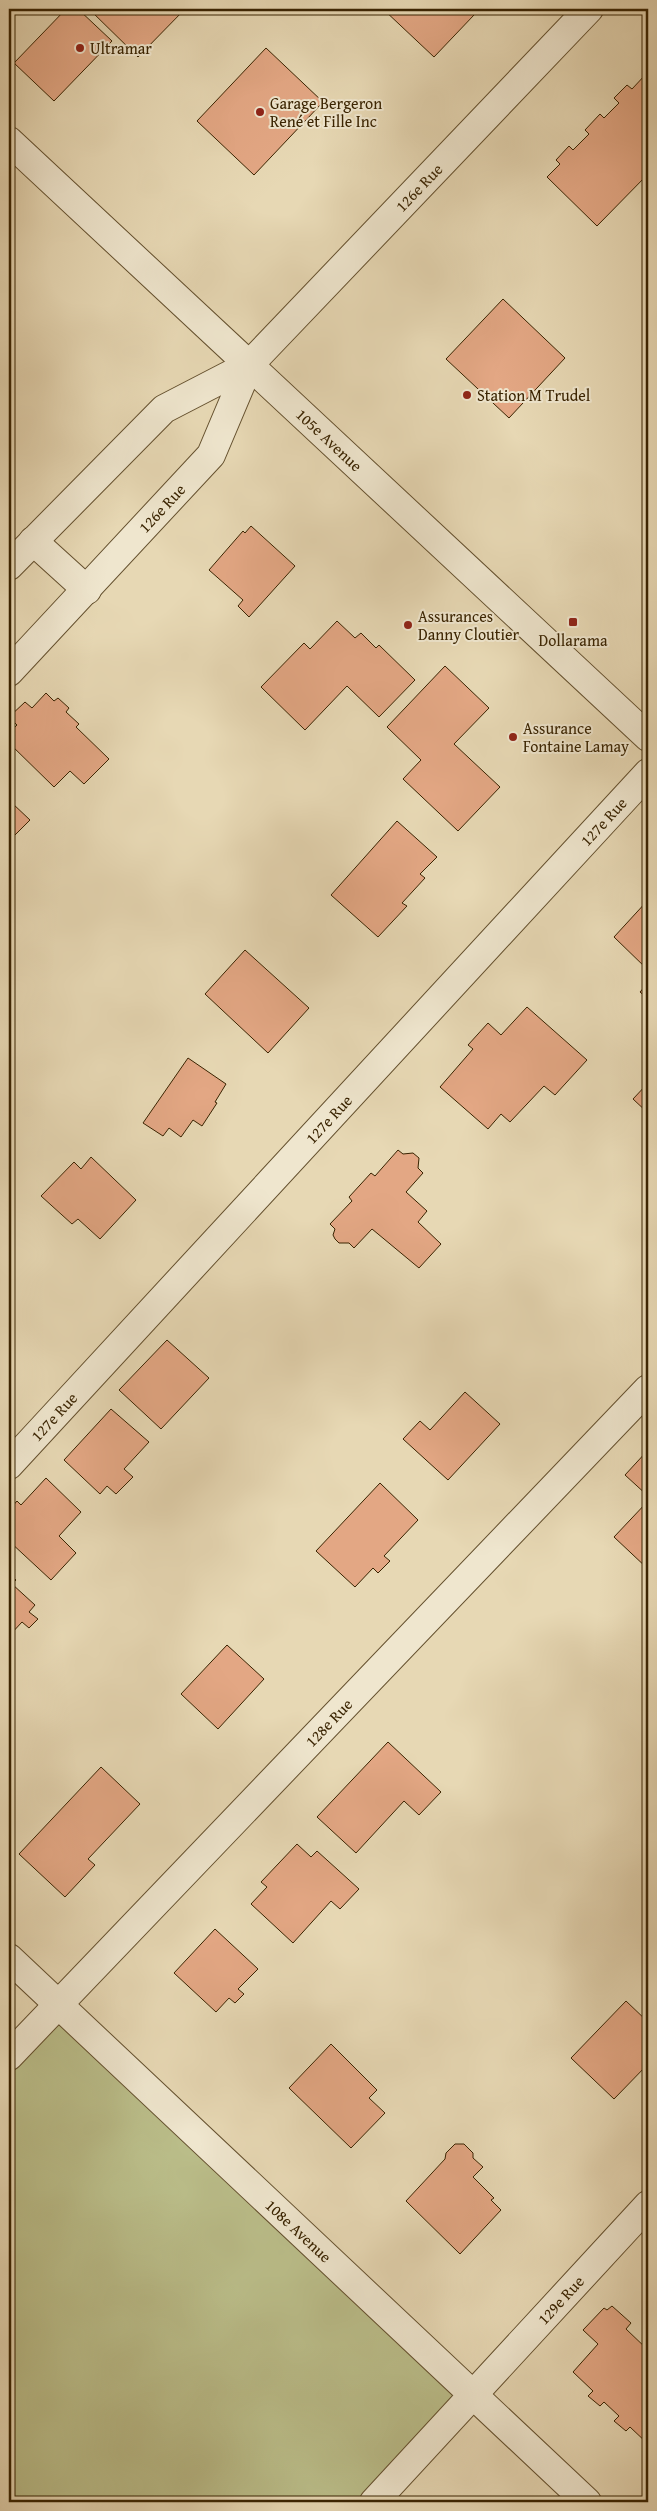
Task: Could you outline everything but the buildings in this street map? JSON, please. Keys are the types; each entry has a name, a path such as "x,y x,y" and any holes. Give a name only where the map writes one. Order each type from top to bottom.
{"street":[{"name":"126e Rue","path":"9,566 164,409 249,365 589,9"},
{"name":"105e Avenue","path":"9,141 648,737"},
{"name":"126e Rue","path":"9,672 211,455 249,365"},
{"path":"33,541 87,590"},
{"name":"127e Rue","path":"9,1465 648,773"},
{"name":"128e Rue","path":"9,2056 648,1389"},
{"name":"108e Avenue","path":"9,1958 588,2502"},
{"name":"129e Rue","path":"374,2502 648,2205"}],"green space":[{"path":"58,2004 474,2395 374,2502 9,2502 9,2056"}],"place":[{"name":"Ultramar","path":"80,48"},
{"name":"Garage Bergeron René et Fille Inc","path":"260,112"},
{"name":"Station M Trudel","path":"467,395"},
{"name":"Dollarama","path":"573,622"},
{"name":"Assurances Danny Cloutier","path":"408,625"},
{"name":"Assurance Fontaine Lamay","path":"513,737"}]}
